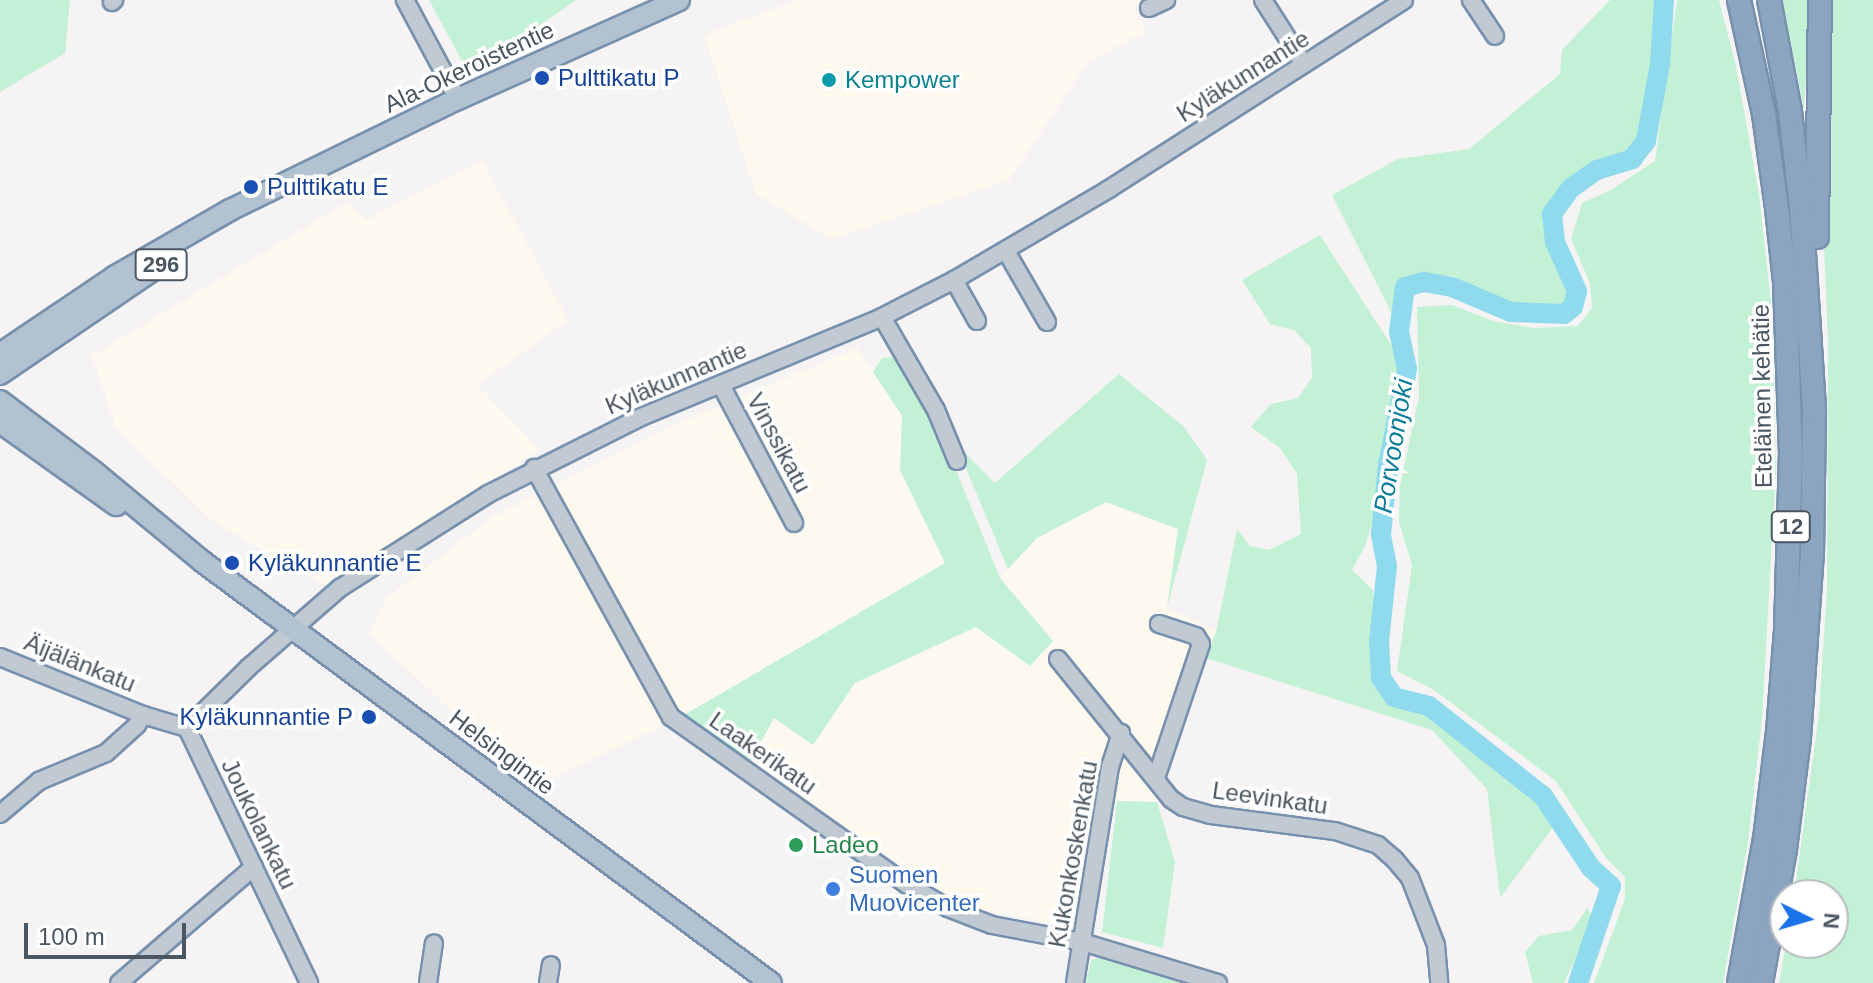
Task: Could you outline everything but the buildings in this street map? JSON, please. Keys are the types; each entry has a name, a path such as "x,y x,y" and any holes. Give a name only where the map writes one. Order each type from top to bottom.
{"highway":[{"name":"Eteläinen kehätie","path":"1739,0 1764,114 1777,208 1785,282 1791,454 1786,631 1759,940"},
{"name":"Eteläinen kehätie","path":"1759,940 1799,738 1812,554 1814,408 1807,278 1790,111 1769,0"},
{"path":"1812,554 1817,435 1816,139 1820,0"},
{"path":"1738,983 1759,940"},
{"path":"1759,940 1762,983"}],"main road":[{"name":"Ala-Okeroistentie","path":"0,354 159,251 230,210 458,99 679,0"},
{"name":"Ala-Okeroistentie","path":"0,374 116,293 327,164"},
{"name":"Helsingintie","path":"0,401 93,471 203,562 771,983"},
{"name":"Helsingintie","path":"0,422 168,542 203,562"}],"street":[{"path":"405,0 458,99"},
{"path":"1149,8 1166,0"},
{"path":"1263,0 1304,64"},
{"name":"Kyläkunnantie","path":"187,728 340,588 534,468 641,417 882,317 954,280 1097,197 1404,0"},
{"path":"1471,0 1495,36"},
{"path":"1006,251 1047,322"},
{"path":"954,280 977,321"},
{"path":"882,317 936,410 957,461"},
{"name":"Vinssikatu","path":"721,385 794,523"},
{"name":"Laakerikatu","path":"534,468 671,717 906,884 948,908 992,925 1082,942 1218,983"},
{"path":"1156,778 1201,644 1196,636 1159,624"},
{"name":"Äijälänkatu","path":"0,657 143,715"},
{"name":"Leevinkatu","path":"1058,659 1121,733 1171,799 1195,812 1335,831 1378,845 1410,878 1436,945 1439,983"},
{"path":"0,814 39,781 106,753 137,725 143,715 187,728"},
{"name":"Joukolankatu","path":"187,728 309,983"},
{"name":"Kukonkoskenkatu","path":"1075,983 1110,767 1121,733"},
{"path":"119,983 254,867"},
{"path":"428,983 434,943"},
{"path":"548,983 551,965"}],"shaded area":[{"path":"798,0 1147,0 1133,7 1146,31 1088,62 1009,180 831,239 756,194 704,35"},
{"path":"482,161 568,320 477,385 540,450 326,586 211,520 116,427 92,356 348,202 366,220"},
{"path":"857,348 902,416 900,470 945,563 684,715 547,781 471,729 369,633 389,596 491,518 665,429"},
{"path":"1106,502 1178,529 1167,608 1216,632 1157,802 1086,800 1060,925 962,906 750,762 774,718 813,745 855,683 976,627 1029,665 1053,641 1000,578 1037,538"}],"green space":[{"path":"0,0 70,0 65,53 0,92"},
{"path":"429,0 576,0 511,45 462,61"},
{"path":"1610,0 1657,0 1655,63 1639,138 1625,153 1595,164 1568,183 1547,209 1549,245 1571,293 1567,301 1561,305 1509,303 1487,296 1454,276 1419,274 1402,278 1398,289 1397,324 1332,195 1398,159 1469,149 1560,74 1562,50"},
{"path":"1677,0 1719,0 1736,66 1759,194 1772,311 1776,471 1762,719 1748,842 1723,983 1594,983 1625,899 1625,877 1606,858 1556,781 1434,690 1397,671 1412,565 1399,522 1400,486 1419,396 1417,307 1452,305 1493,321 1534,328 1578,326 1592,308 1590,283 1571,239 1582,203 1611,190 1655,161"},
{"path":"1782,0 1810,0 1804,110 1797,73"},
{"path":"1827,0 1873,0 1873,983 1779,983 1783,959 1849,959 1849,879 1796,879 1819,714 1827,588 1828,341 1821,170"},
{"path":"1320,235 1399,357 1373,520 1365,546 1352,570 1373,590 1372,680 1389,704 1420,710 1522,786 1554,826 1500,898 1487,789 1432,730 1206,658 1216,632 1237,529 1250,546 1269,550 1301,534 1297,474 1280,448 1251,427 1271,404 1298,398 1312,378 1311,348 1294,330 1270,324 1242,280"},
{"path":"897,357 951,458 1000,578 1053,641 1030,666 976,627 855,683 813,745 774,718 750,762 684,715 945,563 900,470 902,416 873,372 882,358"},
{"path":"1119,374 1184,427 1207,460 1167,608 1178,529 1106,502 1037,538 1008,569 963,461 962,450 995,483"},
{"path":"1117,801 1157,802 1175,862 1163,948 1102,932"},
{"path":"1588,907 1593,922 1564,983 1533,983 1525,952 1539,936 1572,930"},
{"path":"1102,957 1186,983 1086,983 1091,960"}],"waterway":[{"name":"Porvoonjoki","path":"1578,983 1611,886 1591,868 1543,796 1429,706 1394,697 1381,678 1379,641 1387,566 1381,534 1388,465 1407,369 1399,332 1405,287 1424,282 1452,287 1511,312 1564,314 1573,307 1577,291 1555,242 1552,214 1571,188 1597,170 1632,159 1646,141 1660,64 1664,0"}],"place":[{"name":"Pulttikatu P","path":"542,78"},
{"name":"Kempower","path":"829,80"},
{"name":"Pulttikatu E","path":"251,187"},
{"name":"Kyläkunnantie E","path":"232,563"},
{"name":"Kyläkunnantie P","path":"369,717"},
{"name":"Ladeo","path":"796,845"},
{"name":"Suomen Muovicenter","path":"833,889"}]}
